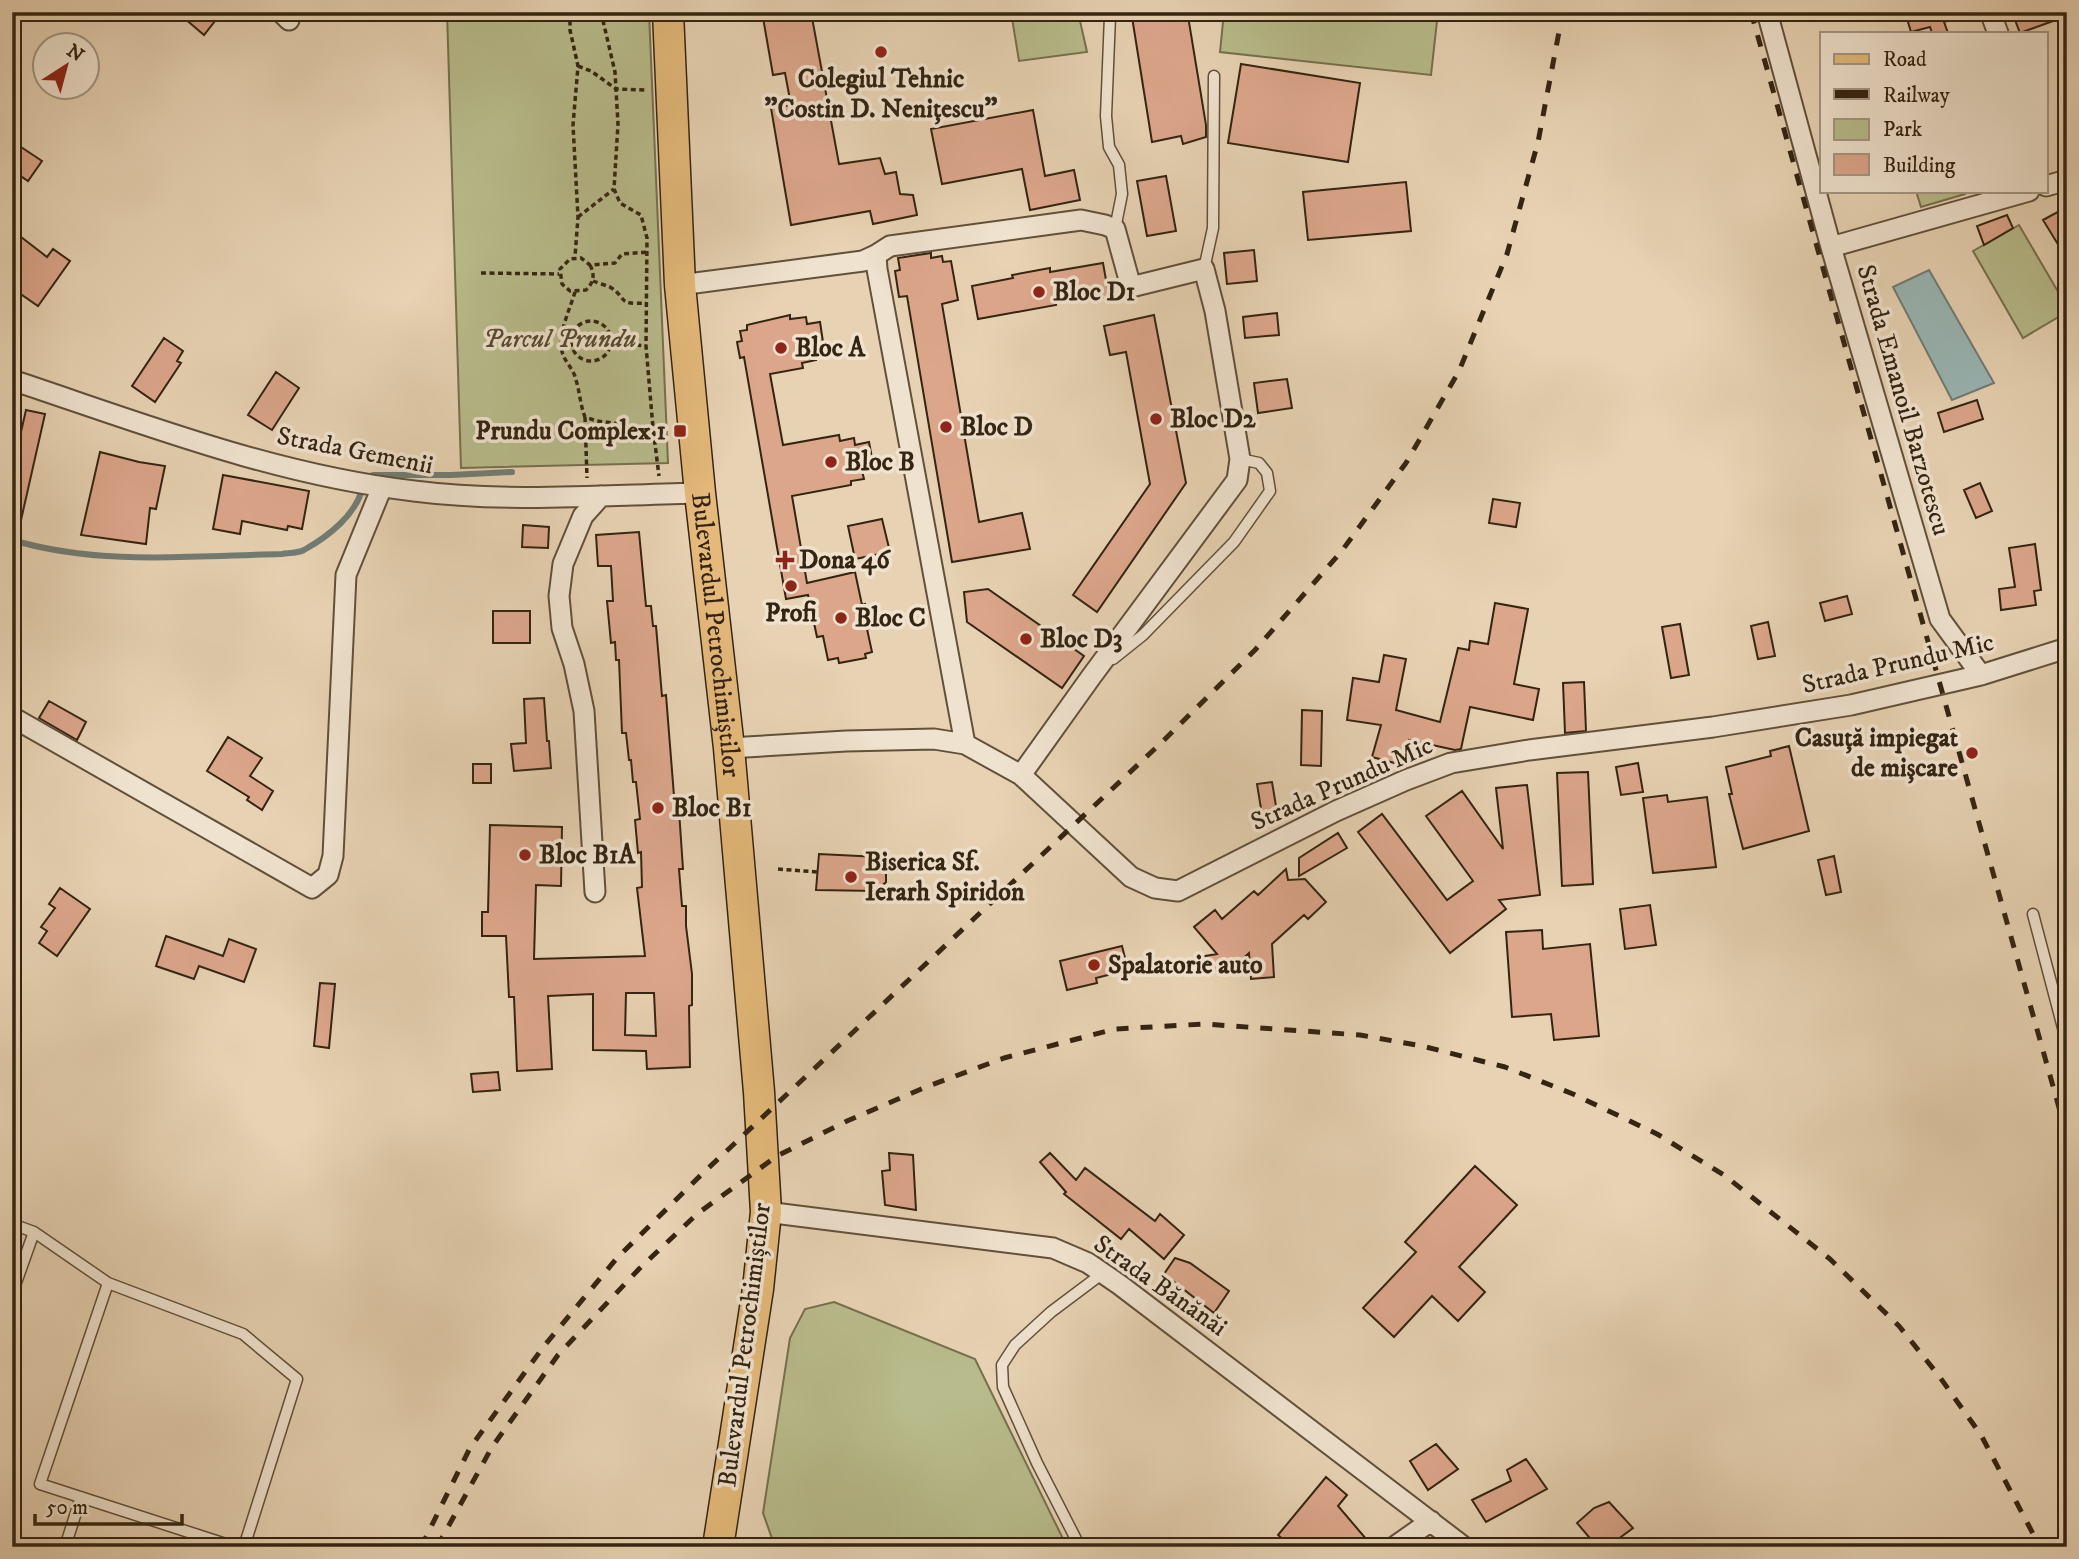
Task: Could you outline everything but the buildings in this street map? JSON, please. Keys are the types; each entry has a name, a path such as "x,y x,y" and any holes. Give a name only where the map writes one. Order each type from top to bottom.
{"main road":[{"name":"Bulevardul Petrochimiștilor","path":"668,12 680,285 700,494 729,748 761,1116 766,1212 758,1289 718,1547"}],"street":[{"path":"1767,12 1831,247"},
{"path":"1990,12 1998,32"},
{"name":"Strada Emanoil Barzotescu","path":"1980,675 1940,620 1831,247 2025,192"},
{"path":"680,285 863,261 890,246 1081,220 1115,229 1131,287 1204,269 1215,311 1240,459 1237,480 1021,775"},
{"path":"876,255 965,744"},
{"name":"Strada Gemenii","path":"12,380 233,453 347,481 383,487 470,496 700,494"},
{"path":"12,717 312,888 328,875 333,856 346,575 383,487"},
{"path":"594,496 563,564 559,596 562,628 574,664 584,711 595,892"},
{"name":"Strada Prundu Mic","path":"729,748 934,739 965,744 1021,775 1131,877 1154,888 1178,891 1336,811 1451,763 1851,705 1980,675 2067,648"},
{"name":"Strada Bănănăi","path":"766,1212 1053,1248 1088,1263 1464,1547"},
{"path":"1395,1547 1431,1521"}],"lane":[{"path":"1110,16 1106,116 1110,147 1119,165 1122,194 1115,229"},
{"path":"1204,269 1213,228 1214,76"},
{"path":"1091,677 1143,635 1234,542 1270,491 1267,473 1259,463 1240,459"},
{"path":"2033,914 2067,1043"},
{"path":"12,1224 34,1232 108,1283 243,1334 297,1379 244,1547"},
{"path":"12,1294 34,1232"},
{"path":"1080,1547 1037,1463 1003,1387 1002,1366 1015,1345 1051,1312 1103,1273"},
{"path":"108,1283 40,1484 235,1547"},
{"path":"65,1547 81,1497"}],"path":[{"path":"570,12 570,30 578,66 573,125 579,218 575,257"},
{"path":"601,12 615,72 618,124 614,189 620,202 641,215 647,238 646,346 661,494"},
{"path":"578,66 591,71 616,89 672,90"},
{"path":"579,218 614,189"},
{"path":"590,265 615,263 622,254 648,252"},
{"path":"575,257 586,260 590,265 593,281 586,290 575,292 565,288 559,274 562,265 575,257"},
{"path":"481,273 559,274"},
{"path":"593,281 612,288 622,300 632,304 646,303"},
{"path":"575,292 561,352 571,366 585,417 594,496"},
{"path":"592,321 608,330 611,342 606,354 594,360 587,360 576,353 571,341 575,329 592,321"},
{"path":"563,338 571,341"},
{"path":"611,342 646,346"},
{"path":"585,417 597,422 653,428"},
{"path":"778,869 817,872"}],"green space":[{"name":"Parcul Prundu","path":"447,12 649,12 668,463 461,468"},
{"path":"1011,12 1078,12 1087,52 1019,61"},
{"path":"1224,12 1438,12 1431,75 1220,52"},
{"path":"1916,192 1965,194 1921,207"},
{"path":"2019,225 2067,307 2067,312 2023,338 1973,251"},
{"path":"834,1302 975,1359 1067,1547 775,1547 763,1513 790,1338 805,1309"}],"water":[{"path":"1929,270 1994,383 1952,400 1893,287"}],"waterway":[{"path":"368,477 512,472"},
{"path":"12,540 79,553 146,558 296,552 304,550 341,523 355,506 363,486"}],"railway":[{"path":"421,1547 470,1448 544,1346 617,1258 701,1175 1160,744 1255,650 1341,552 1406,463 1459,371 1507,254 1538,142 1559,32 1560,12"},
{"path":"1751,12 2067,1136"},
{"path":"437,1547 492,1447 558,1355 639,1269 697,1214 777,1156 847,1121 926,1087 1004,1058 1115,1029 1204,1024 1360,1035 1422,1046 1505,1067 1573,1094 1657,1134 1724,1175 1830,1259 1899,1326 1981,1435 2040,1547"}],"place":[{"name":"Colegiul Tehnic \"Costin D. Nenițescu\"","path":"881,52"},
{"name":"Bloc D1","path":"1039,292"},
{"name":"Bloc A","path":"781,348"},
{"name":"Bloc D2","path":"1156,419"},
{"name":"Bloc D","path":"946,427"},
{"name":"Prundu Complex 1","path":"680,431"},
{"name":"Bloc B","path":"831,462"},
{"name":"Dona 46","path":"785,560"},
{"name":"Profi","path":"791,586"},
{"name":"Bloc C","path":"841,618"},
{"name":"Bloc D3","path":"1026,639"},
{"name":"Casuță impiegat de mișcare","path":"1972,753"},
{"name":"Bloc B1","path":"658,808"},
{"name":"Bloc B1A","path":"525,855"},
{"name":"Biserica Sf. Ierarh Spiridon","path":"851,877"},
{"name":"Spalatorie auto","path":"1094,965"}]}
